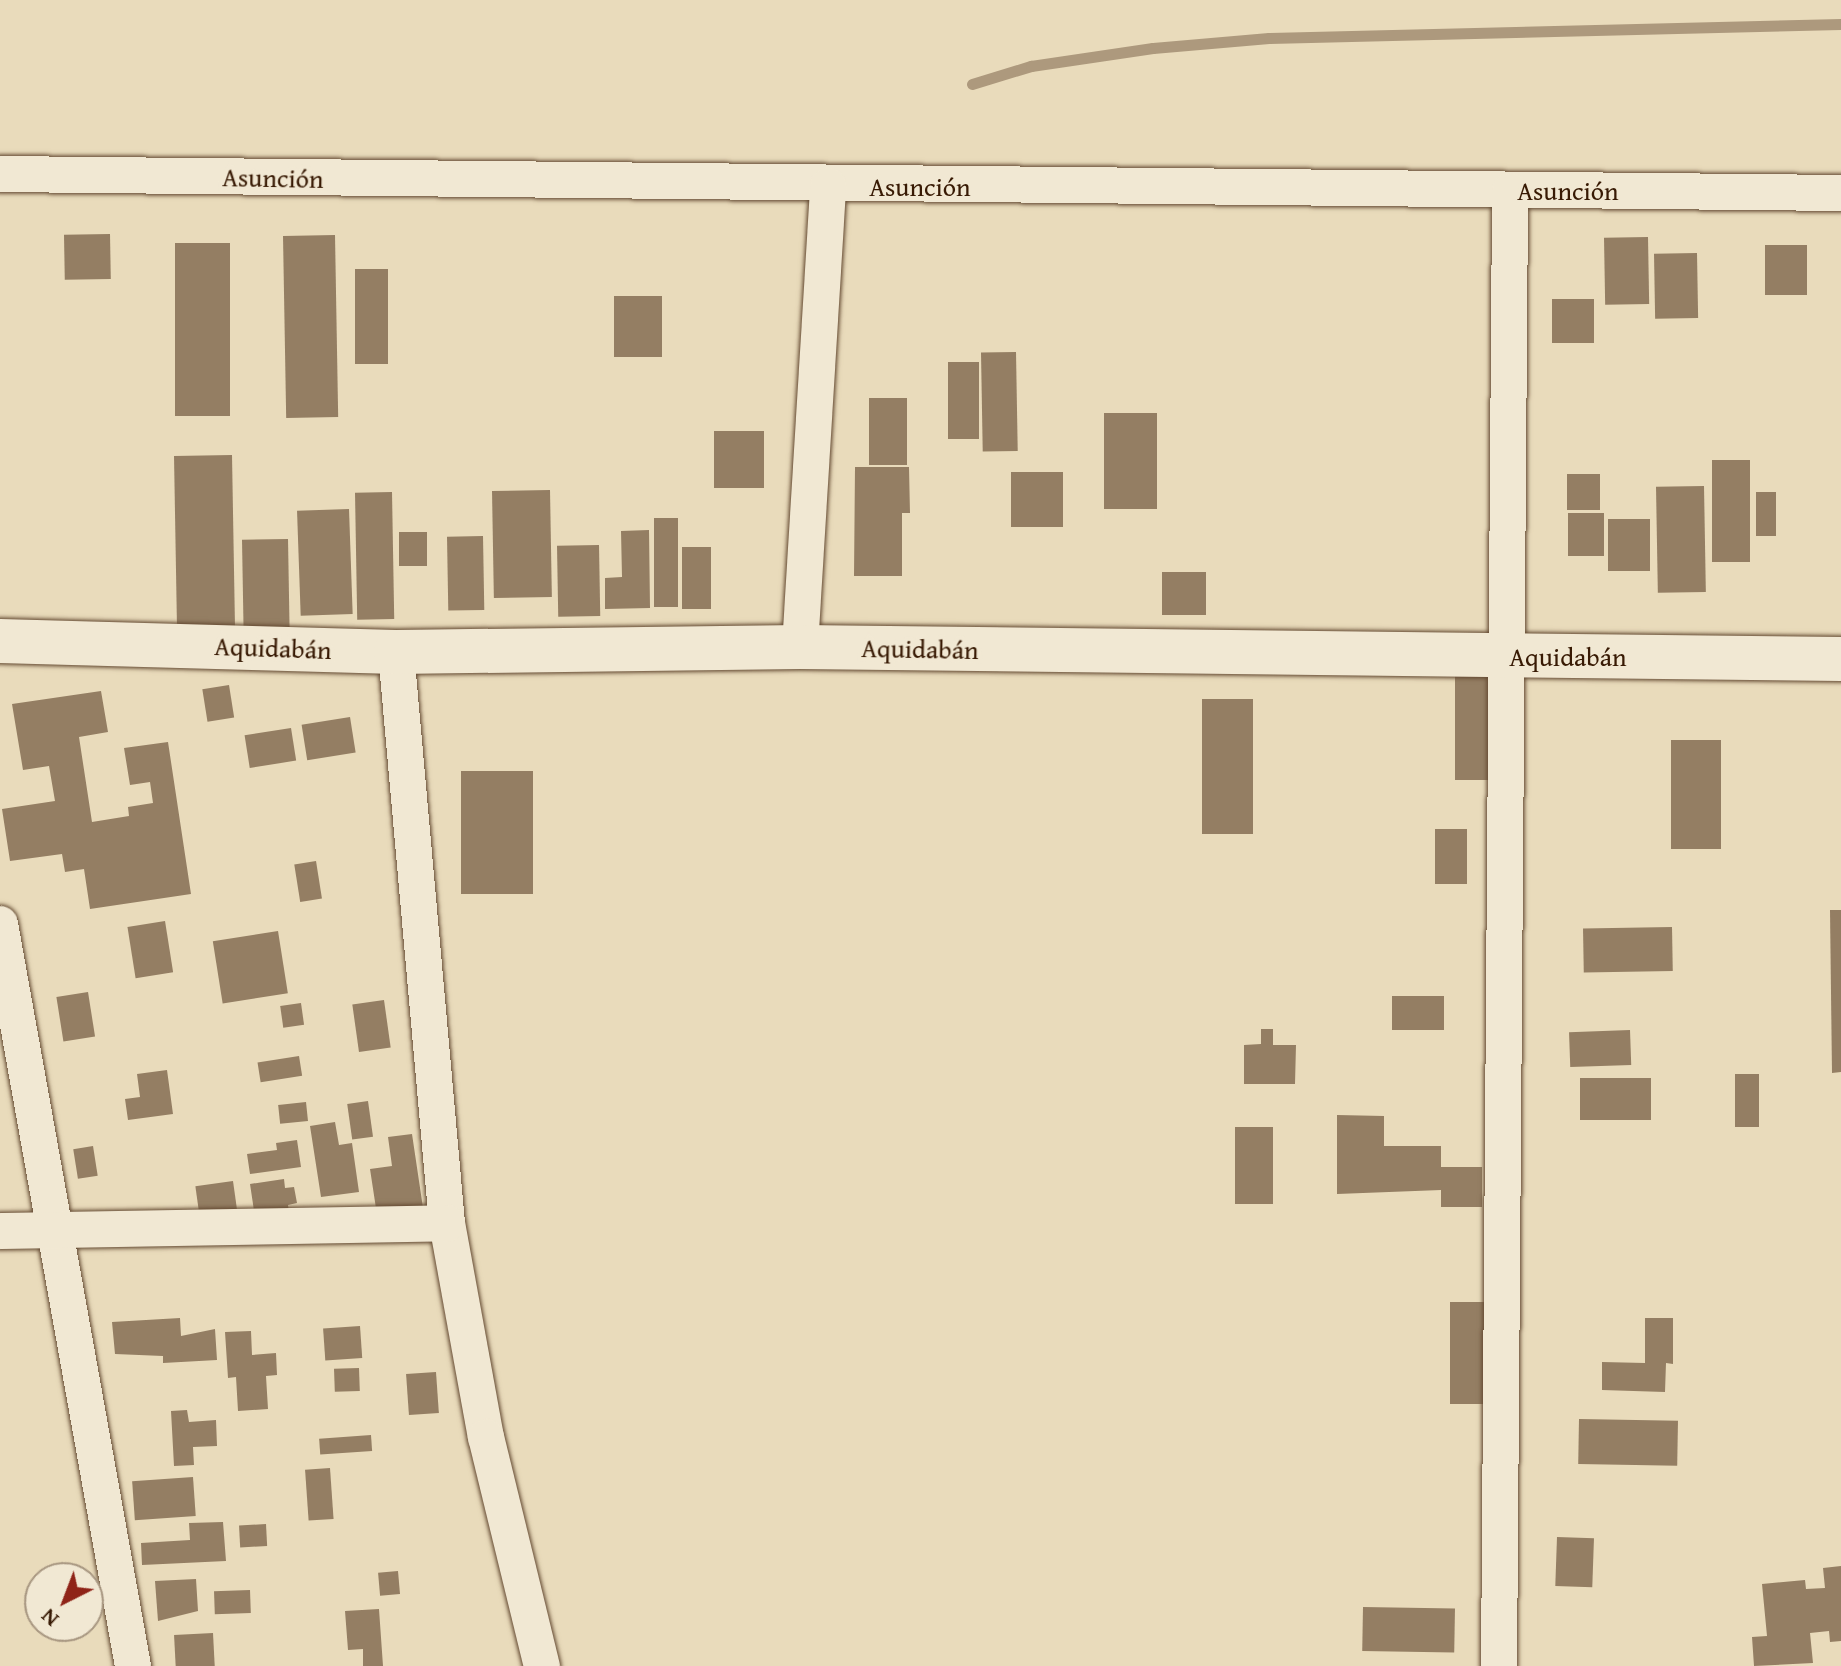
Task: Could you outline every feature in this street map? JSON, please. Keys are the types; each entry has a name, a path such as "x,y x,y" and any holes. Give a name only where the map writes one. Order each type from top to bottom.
{"street":[{"name":"Asunción","path":"0,174 828,186 1841,193"},
{"path":"800,647 828,186"},
{"path":"1499,1666 1510,191"},
{"name":"Aquidabán","path":"0,641 396,652 800,647 1841,659"},
{"path":"396,652 447,1223 486,1437 542,1666"},
{"path":"0,924 133,1666"},
{"path":"0,1231 447,1223"}],"building":[{"path":"110,234 111,279 65,280 64,235"},
{"path":"335,235 338,417 286,418 283,236"},
{"path":"1648,237 1649,304 1605,305 1604,238"},
{"path":"175,243 230,243 230,416 175,416"},
{"path":"1765,245 1807,245 1807,295 1765,295"},
{"path":"1697,253 1698,318 1655,319 1654,254"},
{"path":"355,269 388,269 388,364 355,364"},
{"path":"614,296 662,296 662,357 614,357"},
{"path":"1552,299 1594,299 1594,343 1552,343"},
{"path":"1016,352 1018,451 983,452 981,353"},
{"path":"948,362 979,362 979,439 948,439"},
{"path":"869,398 907,398 907,465 869,465"},
{"path":"1104,413 1157,413 1157,509 1104,509"},
{"path":"714,431 764,431 764,488 714,488"},
{"path":"232,455 235,633 177,634 174,456"},
{"path":"1712,460 1750,460 1750,562 1712,562"},
{"path":"855,467 909,467 910,513 902,513 902,576 854,576"},
{"path":"1011,472 1063,472 1063,527 1011,527"},
{"path":"1567,474 1600,474 1600,510 1567,510"},
{"path":"1704,486 1706,592 1658,593 1656,487"},
{"path":"550,490 552,597 494,598 492,491"},
{"path":"392,492 394,619 357,620 355,493"},
{"path":"1756,492 1776,492 1776,536 1756,536"},
{"path":"349,509 353,614 301,616 297,511"},
{"path":"1568,513 1604,513 1604,556 1568,556"},
{"path":"654,518 678,518 678,607 654,607"},
{"path":"1608,519 1650,519 1650,571 1608,571"},
{"path":"649,530 650,608 605,609 605,578 622,577 621,531"},
{"path":"399,532 427,532 427,566 399,566"},
{"path":"483,536 484,610 448,611 447,537"},
{"path":"288,539 290,635 244,636 242,540"},
{"path":"599,545 600,616 558,617 557,546"},
{"path":"682,547 711,547 711,609 682,609"},
{"path":"1162,572 1206,572 1206,615 1162,615"},
{"path":"1455,676 1496,676 1496,780 1455,780"},
{"path":"229,685 234,718 207,722 202,689"},
{"path":"101,691 108,732 79,737 92,822 129,816 128,807 153,803 150,782 130,785 124,748 168,742 191,894 90,909 84,869 65,872 62,854 10,861 2,809 55,801 49,766 23,770 12,704"},
{"path":"1202,699 1253,699 1253,834 1202,834"},
{"path":"350,717 356,753 307,760 302,725"},
{"path":"291,728 296,761 250,768 245,735"},
{"path":"1671,740 1721,740 1721,849 1671,849"},
{"path":"461,771 533,771 533,894 461,894"},
{"path":"1435,829 1467,829 1467,884 1435,884"},
{"path":"316,861 322,899 300,902 294,864"},
{"path":"1830,910 1841,910 1841,1072 1832,1073"},
{"path":"165,921 173,972 136,978 127,927"},
{"path":"1672,927 1673,971 1584,973 1583,929"},
{"path":"278,931 288,993 223,1004 213,941"},
{"path":"88,992 95,1036 63,1041 56,997"},
{"path":"1392,996 1444,996 1444,1030 1392,1030"},
{"path":"384,1000 391,1048 359,1052 352,1004"},
{"path":"301,1003 304,1025 283,1028 280,1006"},
{"path":"1261,1029 1273,1029 1273,1045 1296,1045 1295,1084 1244,1084 1244,1045 1261,1044"},
{"path":"1630,1030 1631,1065 1570,1067 1569,1032"},
{"path":"299,1056 302,1076 261,1082 258,1063"},
{"path":"167,1070 173,1114 128,1120 125,1099 140,1097 137,1074"},
{"path":"1735,1074 1759,1074 1759,1127 1735,1127"},
{"path":"1580,1078 1651,1078 1651,1120 1580,1120"},
{"path":"368,1101 373,1137 352,1140 347,1104"},
{"path":"306,1102 308,1121 280,1124 278,1105"},
{"path":"1337,1115 1384,1116 1384,1146 1441,1146 1441,1167 1482,1167 1482,1207 1441,1207 1441,1190 1337,1194"},
{"path":"335,1122 339,1145 352,1143 359,1192 321,1197 310,1126"},
{"path":"1235,1127 1273,1127 1273,1204 1235,1204"},
{"path":"412,1134 423,1208 377,1215 370,1169 392,1166 388,1137"},
{"path":"297,1140 301,1167 250,1174 247,1154 277,1150 276,1143"},
{"path":"93,1146 98,1176 78,1179 73,1149"},
{"path":"284,1179 285,1188 294,1187 297,1203 288,1205 290,1219 256,1224 250,1184"},
{"path":"233,1181 238,1216 200,1221 195,1186"},
{"path":"1450,1302 1493,1302 1493,1404 1450,1404"},
{"path":"180,1318 181,1336 215,1329 217,1360 163,1363 163,1356 115,1354 112,1322"},
{"path":"1645,1318 1673,1318 1673,1364 1666,1363 1665,1392 1602,1390 1602,1362 1645,1363"},
{"path":"360,1326 362,1358 325,1361 323,1329"},
{"path":"251,1331 252,1355 276,1353 277,1375 266,1376 268,1409 238,1411 236,1377 228,1378 225,1332"},
{"path":"359,1368 360,1391 335,1392 334,1369"},
{"path":"436,1372 439,1413 409,1415 406,1374"},
{"path":"187,1410 189,1422 216,1420 217,1446 193,1447 194,1465 174,1466 171,1411"},
{"path":"1579,1419 1678,1421 1677,1466 1578,1464"},
{"path":"371,1435 372,1451 320,1455 319,1439"},
{"path":"330,1468 334,1519 309,1521 305,1470"},
{"path":"193,1477 196,1516 135,1520 132,1481"},
{"path":"223,1522 226,1561 142,1565 141,1543 190,1540 189,1523"},
{"path":"266,1524 267,1546 240,1547 239,1525"},
{"path":"1557,1537 1594,1538 1592,1587 1555,1586"},
{"path":"1841,1566 1841,1641 1830,1642 1829,1631 1810,1633 1813,1663 1754,1666 1752,1637 1767,1636 1762,1584 1805,1580 1806,1589 1825,1588 1823,1568"},
{"path":"398,1571 400,1594 380,1596 378,1573"},
{"path":"196,1579 198,1611 158,1621 155,1581"},
{"path":"250,1590 251,1613 215,1614 214,1591"},
{"path":"1363,1607 1455,1609 1454,1653 1362,1651"},
{"path":"379,1609 383,1666 363,1666 363,1649 348,1650 345,1611"},
{"path":"213,1633 215,1666 176,1666 174,1635"}],"waterway":[{"path":"972,84 1031,66 1153,48 1269,38 1841,24"}]}
